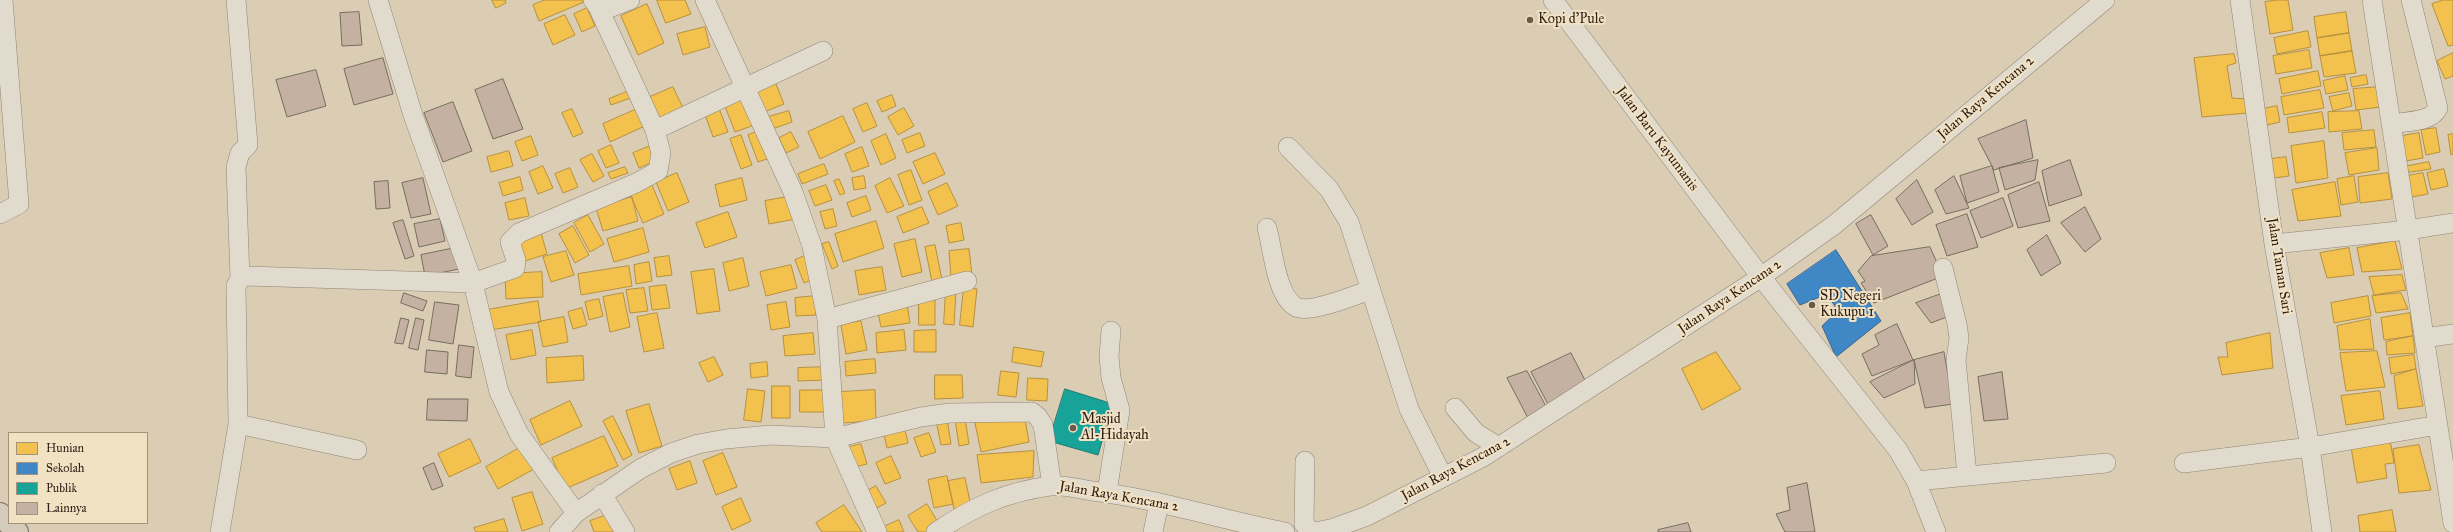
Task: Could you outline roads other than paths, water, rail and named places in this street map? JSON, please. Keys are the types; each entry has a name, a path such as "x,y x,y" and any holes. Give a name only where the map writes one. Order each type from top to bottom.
{"highway":[{"path":"0,514 8,522"},
{"path":"0,523 9,532"},
{"path":"9,524 17,532"}],"street":[{"path":"0,214 19,204 3,0"},
{"path":"220,532 238,424 236,286 240,279 236,166 240,153 248,145 236,0"},
{"path":"378,0 413,115 473,282 492,370 508,414 519,434 576,512"},
{"path":"596,3 612,7 630,0"},
{"path":"705,0 803,218 822,282 828,319 835,438 877,532"},
{"name":"Jalan Baru Kayumanis","path":"1553,0 1761,277 1879,422 1898,450 1916,481 1936,532"},
{"name":"Jalan Raya Kencana 2","path":"1316,532 1357,520 1499,447 1761,277 1834,224 2104,0"},
{"name":"Jalan Taman Sari","path":"2240,0 2274,244 2310,447 2322,532"},
{"path":"2372,0 2438,425 2449,465 2453,523"},
{"path":"2391,124 2426,118 2433,115 2438,108 2411,0"},
{"path":"240,279 246,276 473,282 515,268 516,260 510,242 519,233 636,184 658,171 661,153 655,130 596,3"},
{"path":"655,130 823,51"},
{"path":"1288,147 1330,189 1345,215 1409,408 1443,477"},
{"path":"2274,244 2408,230 2453,223"},
{"path":"1267,228 1280,286 1287,299 1296,308 1322,306 1370,290"},
{"path":"1943,268 1959,338 1956,360 1967,475"},
{"path":"828,319 966,281"},
{"path":"1107,492 1120,410 1111,378 1109,356 1111,331"},
{"path":"2424,338 2452,336"},
{"path":"1455,408 1476,433 1499,447"},
{"path":"559,532 576,512 640,469 671,453 698,444 726,439 770,436 835,438 921,417 950,413 1032,412 1038,417 1043,425 1052,486"},
{"path":"238,424 357,450"},
{"path":"2184,463 2310,447 2438,425"},
{"path":"1305,461 1304,524 1312,532"},
{"path":"1916,481 2106,463"},
{"name":"Jalan Raya Kencana 2","path":"936,532 977,506 1012,493 1052,486 1107,492 1285,532"},
{"path":"602,494 625,532"},
{"path":"1153,532 1159,503"}],"place":[{"name":"Kopi d'Pule","path":"1530,20"},
{"name":"SD Negeri Kukupu 1","path":"1812,305"},
{"name":"Masjid Al-Hidayah","path":"1073,428"}]}
